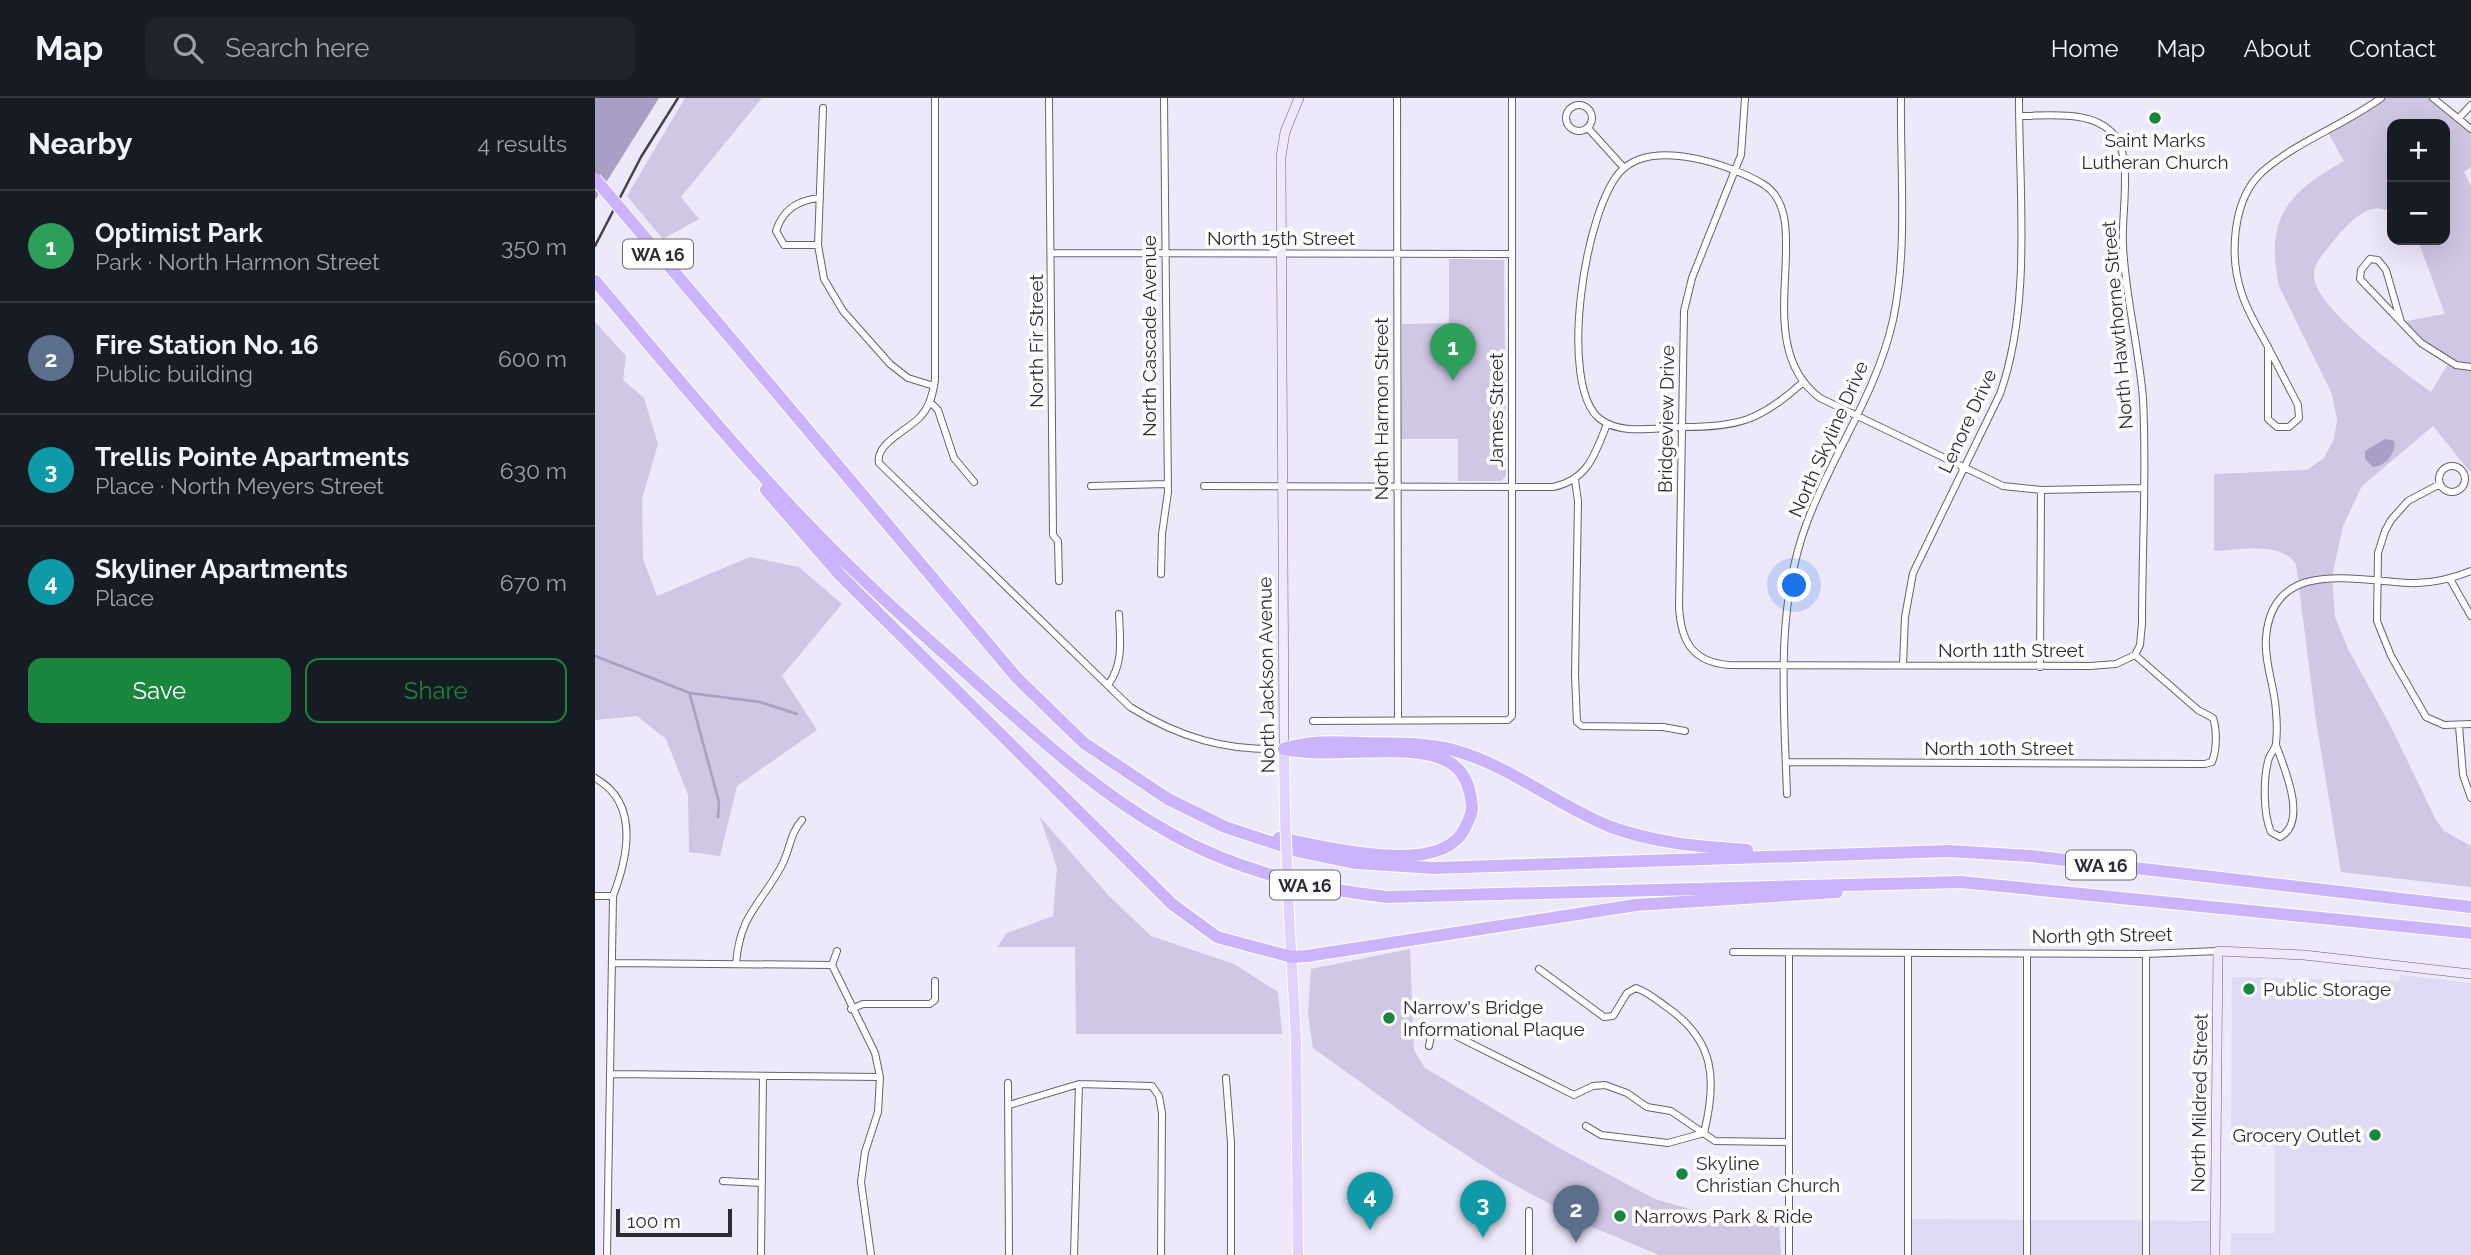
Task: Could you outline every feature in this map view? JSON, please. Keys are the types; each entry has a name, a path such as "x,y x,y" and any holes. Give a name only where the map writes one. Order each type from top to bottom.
{"highway":[{"name":"WA 16","path":"595,179 1027,687 1084,743 1168,799 1225,827 1298,851 1344,860 1434,868 1949,851 2031,856 2471,906"},
{"name":"WA 16","path":"595,281 713,420 867,584 1070,765 1171,834 1254,870 1294,883 1387,897 1917,882 2000,885 2471,933"},
{"path":"713,420 730,447 841,575 1172,904 1217,937 1292,957 1576,912 1682,901 1924,887 2067,892"},
{"path":"1285,749 1307,742 1432,746 1475,757 1583,815 1643,837 1698,847 1821,855"},
{"path":"1225,827 1348,851 1431,855 1445,850 1462,835 1472,813 1465,778 1452,763 1436,756 1304,753 1285,749"}],"main road":[{"name":"North Jackson Avenue","path":"1294,100 1281,156 1281,254 1285,804 1292,957 1298,1255"},
{"name":"North 9th Street","path":"2218,951 2304,955 2471,974"},
{"name":"North Mildred Street","path":"2215,1255 2218,951"}],"street":[{"path":"935,98 937,356 934,386 930,402 921,416 883,448 878,457 881,467 1130,707 1193,739 1251,750 1285,749"},
{"name":"North Fir Street","path":"1049,98 1053,536 1058,541 1059,581"},
{"name":"North Cascade Avenue","path":"1161,574 1162,534 1168,492 1164,98"},
{"name":"North Harmon Street","path":"1397,98 1398,720"},
{"name":"James Street","path":"1398,720 1507,720 1512,710 1512,98"},
{"name":"Bridgeview Drive","path":"1745,98 1743,144 1736,172 1686,297 1679,607 1685,642 1700,658 1717,664 1785,663"},
{"name":"North Skyline Drive","path":"1787,794 1787,607 1798,549 1821,490 1881,359 1898,289 1901,98"},
{"name":"Lenore Drive","path":"1903,665 1905,617 1913,573 2000,394 2015,337 2019,285 2019,98"},
{"path":"2268,347 2268,419 2277,427 2289,427 2299,418 2298,405 2268,347 2248,309 2239,284 2237,223 2248,189 2265,170 2381,98"},
{"path":"2433,98 2471,129"},
{"path":"1581,105 1588,108 1592,118 1588,128 1577,131 1568,125 1567,114 1571,108 1581,105"},
{"path":"2459,118 2471,105"},
{"path":"823,108 818,245 824,279 843,311 896,369 913,380 934,386"},
{"name":"North Hawthorne Street","path":"2019,116 2070,116 2095,122 2108,128 2122,147 2125,162 2123,248 2143,399 2142,623 2140,645 2135,655"},
{"path":"1588,128 1624,168"},
{"path":"1802,383 1770,408 1741,422 1710,428 1628,429 1607,424 1593,413 1583,395 1579,366 1580,306 1593,236 1607,195 1624,168 1640,159 1665,155 1697,160 1736,172 1767,187 1783,209 1785,339 1790,359 1802,383 1820,398 2003,486 2041,490 2143,488"},
{"path":"818,245 784,245 776,231 793,206 803,200 820,198"},
{"name":"North 15th Street","path":"1051,254 1511,254"},
{"path":"2401,322 2386,270 2379,260 2370,260 2361,270 2361,281 2421,343 2456,365 2471,367"},
{"path":"930,402 940,416 949,449 974,482"},
{"path":"1204,486 1553,487 1575,480 1587,468 1607,424"},
{"path":"2452,467 2463,472 2464,485 2458,491 2450,492 2440,485 2440,476 2444,469 2452,467"},
{"path":"1575,480 1578,501 1575,675 1577,722 1582,726 1663,727 1685,732"},
{"path":"1091,486 1166,484"},
{"path":"2440,485 2408,501 2391,520 2380,543 2375,580 2379,631 2415,702 2430,720 2459,726 2471,724"},
{"path":"2040,667 2041,490"},
{"path":"2276,745 2288,771 2292,803 2290,825 2280,837 2269,829 2267,803 2267,766 2276,745 2276,708 2266,643 2273,612 2291,590 2316,578 2411,583 2450,579 2471,571"},
{"path":"2450,579 2471,616"},
{"path":"1108,685 1116,674 1120,659 1119,614"},
{"name":"North 11th Street","path":"1785,663 2040,667 2109,665 2135,655"},
{"name":"North 10th Street","path":"1786,762 2212,762 2215,749 2213,718 2194,706 2135,655"},
{"path":"1313,721 1398,720"},
{"path":"2459,726 2463,775 2471,798"},
{"path":"595,778 614,794 627,827 628,851 613,896 607,1255"},
{"path":"736,964 744,923 780,868 794,830 802,820"},
{"path":"595,896 613,896"},
{"path":"832,965 837,951"},
{"name":"North 9th Street","path":"1733,952 2146,954 2218,951"},
{"path":"1789,953 1789,1255"},
{"path":"1908,953 1908,1255"},
{"path":"2027,954 2027,1255"},
{"path":"2146,954 2146,1255"},
{"path":"612,963 832,965 837,971 851,1009 875,1052 880,1077 878,1112 865,1152 861,1182 871,1255"},
{"path":"1539,969 1604,1017 1613,1016 1627,993 1636,988 1689,1024 1702,1039 1709,1063 1708,1115 1704,1133"},
{"path":"851,1009 863,1004 930,1004 935,1000 935,981"},
{"path":"1429,1046 1432,1030 1440,1028 1574,1095 1595,1085 1613,1087 1647,1107 1671,1111 1715,1141 1789,1142"},
{"path":"612,1074 880,1077"},
{"path":"761,1255 763,1076"},
{"path":"1226,1078 1231,1143 1231,1255"},
{"path":"1008,1083 1009,1255"},
{"path":"1009,1105 1079,1084 1152,1086 1161,1104 1161,1255"},
{"path":"1074,1255 1079,1084"},
{"path":"1586,1126 1601,1135 1668,1143 1704,1133"},
{"path":"723,1181 762,1183"},
{"path":"1529,1212 1529,1255"}],"shaded area":[{"path":"595,98 659,98 595,200"},
{"path":"685,98 762,98 681,197 699,219 663,239 627,196"},
{"path":"2381,98 2433,98 2471,129 2471,167 2464,172 2471,186 2471,473 2433,426 2362,486 2343,526 2332,576 2335,617 2348,649 2390,725 2436,820 2444,831 2471,846 2471,887 2341,872 2316,720 2296,564 2280,552 2258,548 2214,551 2214,474 2307,470 2324,458 2334,439 2337,420 2332,394 2279,286 2275,242 2278,225 2295,197 2308,184 2344,161 2327,131","holes":["2387,119 2450,119 2450,245 2420,245 2445,314 2401,322 2421,343 2448,364 2431,392 2344,322 2318,290 2314,276 2317,263 2341,232 2356,217 2369,210 2387,210"]},
{"path":"1449,259 1504,260 1506,476 1501,481 1458,481 1458,439 1401,439 1402,324 1449,323"},
{"path":"595,322 626,356 623,380 644,398 658,444 642,499 643,559 657,596 750,557 799,567 842,604 782,676 817,730 737,786 720,856 689,852 688,795 666,739 637,716 595,720"},
{"path":"2385,439 2394,441 2392,454 2386,462 2373,467 2365,459 2365,451"},
{"path":"1040,817 1109,896 1151,936 1234,964 1278,992 1282,1034 1076,1034 1075,947 997,947 1007,933 1053,916 1057,868"},
{"path":"1410,949 1414,1050 1425,1068 1559,1148 1655,1199 1714,1216 1779,1221 1781,1255 1659,1255 1590,1226 1502,1178 1423,1127 1313,1048 1308,1013 1311,969"},
{"path":"2400,975 2471,983 2471,1255 2231,1255 2231,1233 2275,1233 2275,1146 2231,1145 2232,977 2399,981"},
{"path":"1908,1219 2216,1221 2215,1255 1908,1255"}],"waterway":[{"path":"595,656 690,693 760,702 797,714"},
{"path":"690,695 719,802 718,817"}],"railway":[{"path":"595,246 641,157 678,98"}],"place":[{"name":"Saint Marks Lutheran Church","path":"2155,118"},
{"name":"Optimist Park","path":"1453,381"},
{"name":"Public Storage","path":"2249,989"},
{"name":"Narrow's Bridge Informational Plaque","path":"1389,1018"},
{"name":"Grocery Outlet","path":"2375,1135"},
{"name":"Skyline Christian Church","path":"1682,1174"},
{"name":"Narrows Park & Ride","path":"1620,1216"},
{"name":"Skyliner Apartments","path":"1370,1230"},
{"name":"Trellis Pointe Apartments","path":"1483,1238"},
{"name":"Fire Station No. 16","path":"1576,1243"}]}
